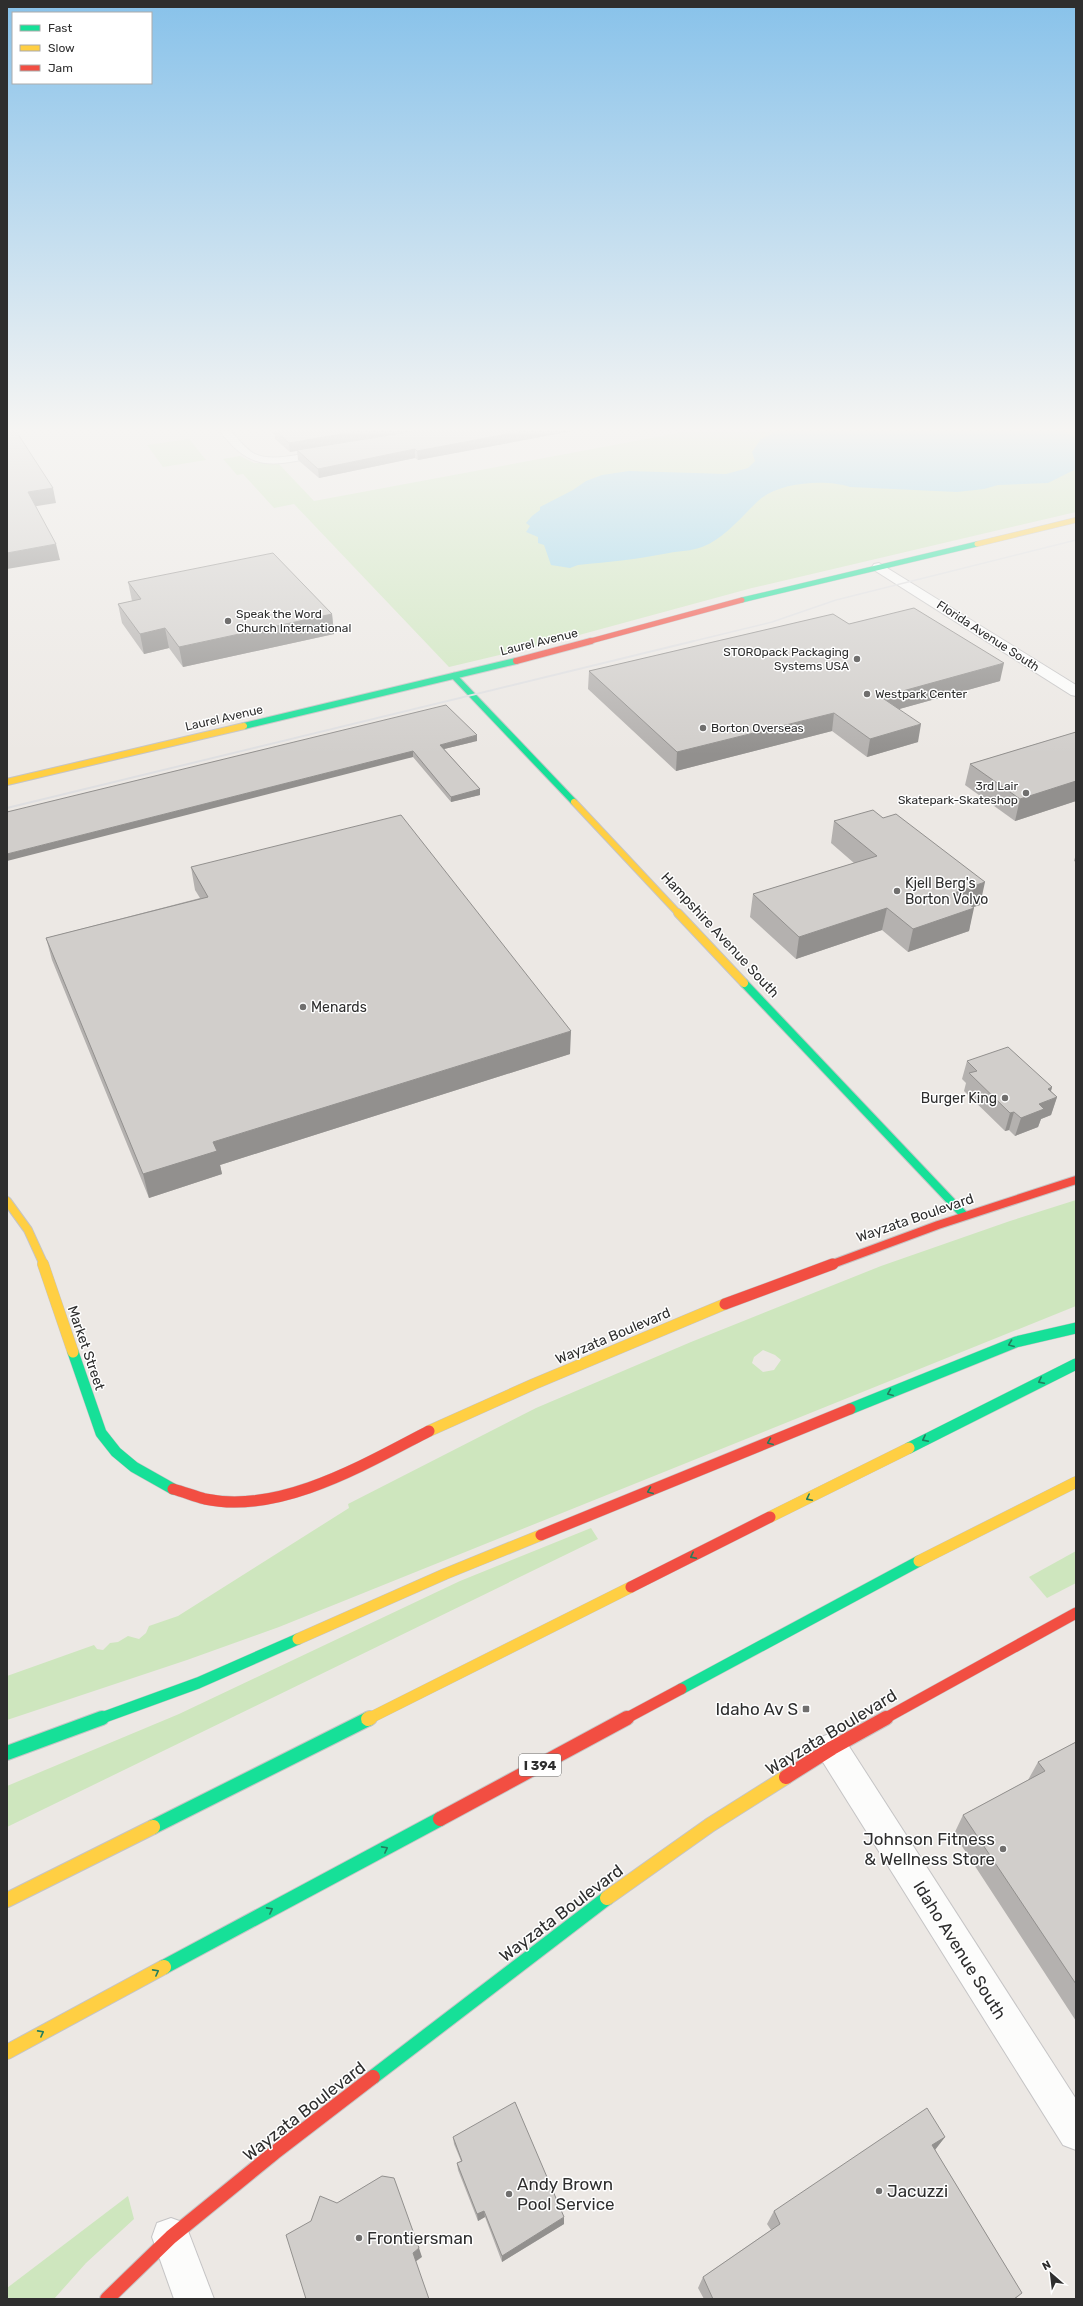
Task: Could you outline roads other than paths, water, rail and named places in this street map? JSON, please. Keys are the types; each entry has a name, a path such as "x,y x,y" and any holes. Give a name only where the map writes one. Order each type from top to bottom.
{"main road":[{"name":"Laurel Avenue","path":"7,782 454,676 626,633 739,601 998,539"},
{"name":"Hampshire Avenue South","path":"454,676 964,1215"},
{"name":"Wayzata Boulevard","path":"162,1486 209,1498 237,1500 269,1498 323,1482 489,1404 635,1341 861,1252 964,1215 1076,1180"},
{"name":"Market Street","path":"7,1201 14,1206 24,1220 34,1240 101,1433 112,1449 128,1463 162,1486"},
{"path":"7,1754 198,1683 445,1574 1016,1342 1076,1328"},
{"path":"7,1900 1076,1364"},
{"name":"I 394","path":"7,2052 932,1554 1076,1482"},
{"name":"Wayzata Boulevard","path":"107,2299 171,2237 274,2153 584,1914 710,1826 832,1748 1076,1613"}],"street":[{"name":"Florida Avenue South","path":"879,567 1076,692"},
{"name":"Idaho Avenue South","path":"832,1748 1076,2132"},
{"path":"171,2237 194,2299"}],"water":[{"path":"538,539 718,539 702,547 690,550 635,559 578,565 570,568 551,565 544,545 538,543"}],"railway":[{"path":"690,642 772,622 836,600 1076,540"},
{"path":"7,808 694,641"}],"place":[{"name":"Speak the Word Church International","path":"228,621"},
{"name":"STOROpack Packaging Systems USA","path":"857,659"},
{"name":"Westpark Center","path":"867,694"},
{"name":"Borton Overseas","path":"703,728"},
{"name":"3rd Lair Skatepark-Skateshop","path":"1026,793"},
{"name":"Kjell Berg's Borton Volvo","path":"897,891"},
{"name":"Menards","path":"303,1007"},
{"name":"Burger King","path":"1005,1098"},
{"name":"Idaho Av S","path":"806,1709"},
{"name":"Johnson Fitness & Wellness Store","path":"1003,1849"},
{"name":"Jacuzzi","path":"879,2191"},
{"name":"Andy Brown Pool Service","path":"509,2194"},
{"name":"Frontiersman","path":"359,2238"}]}
